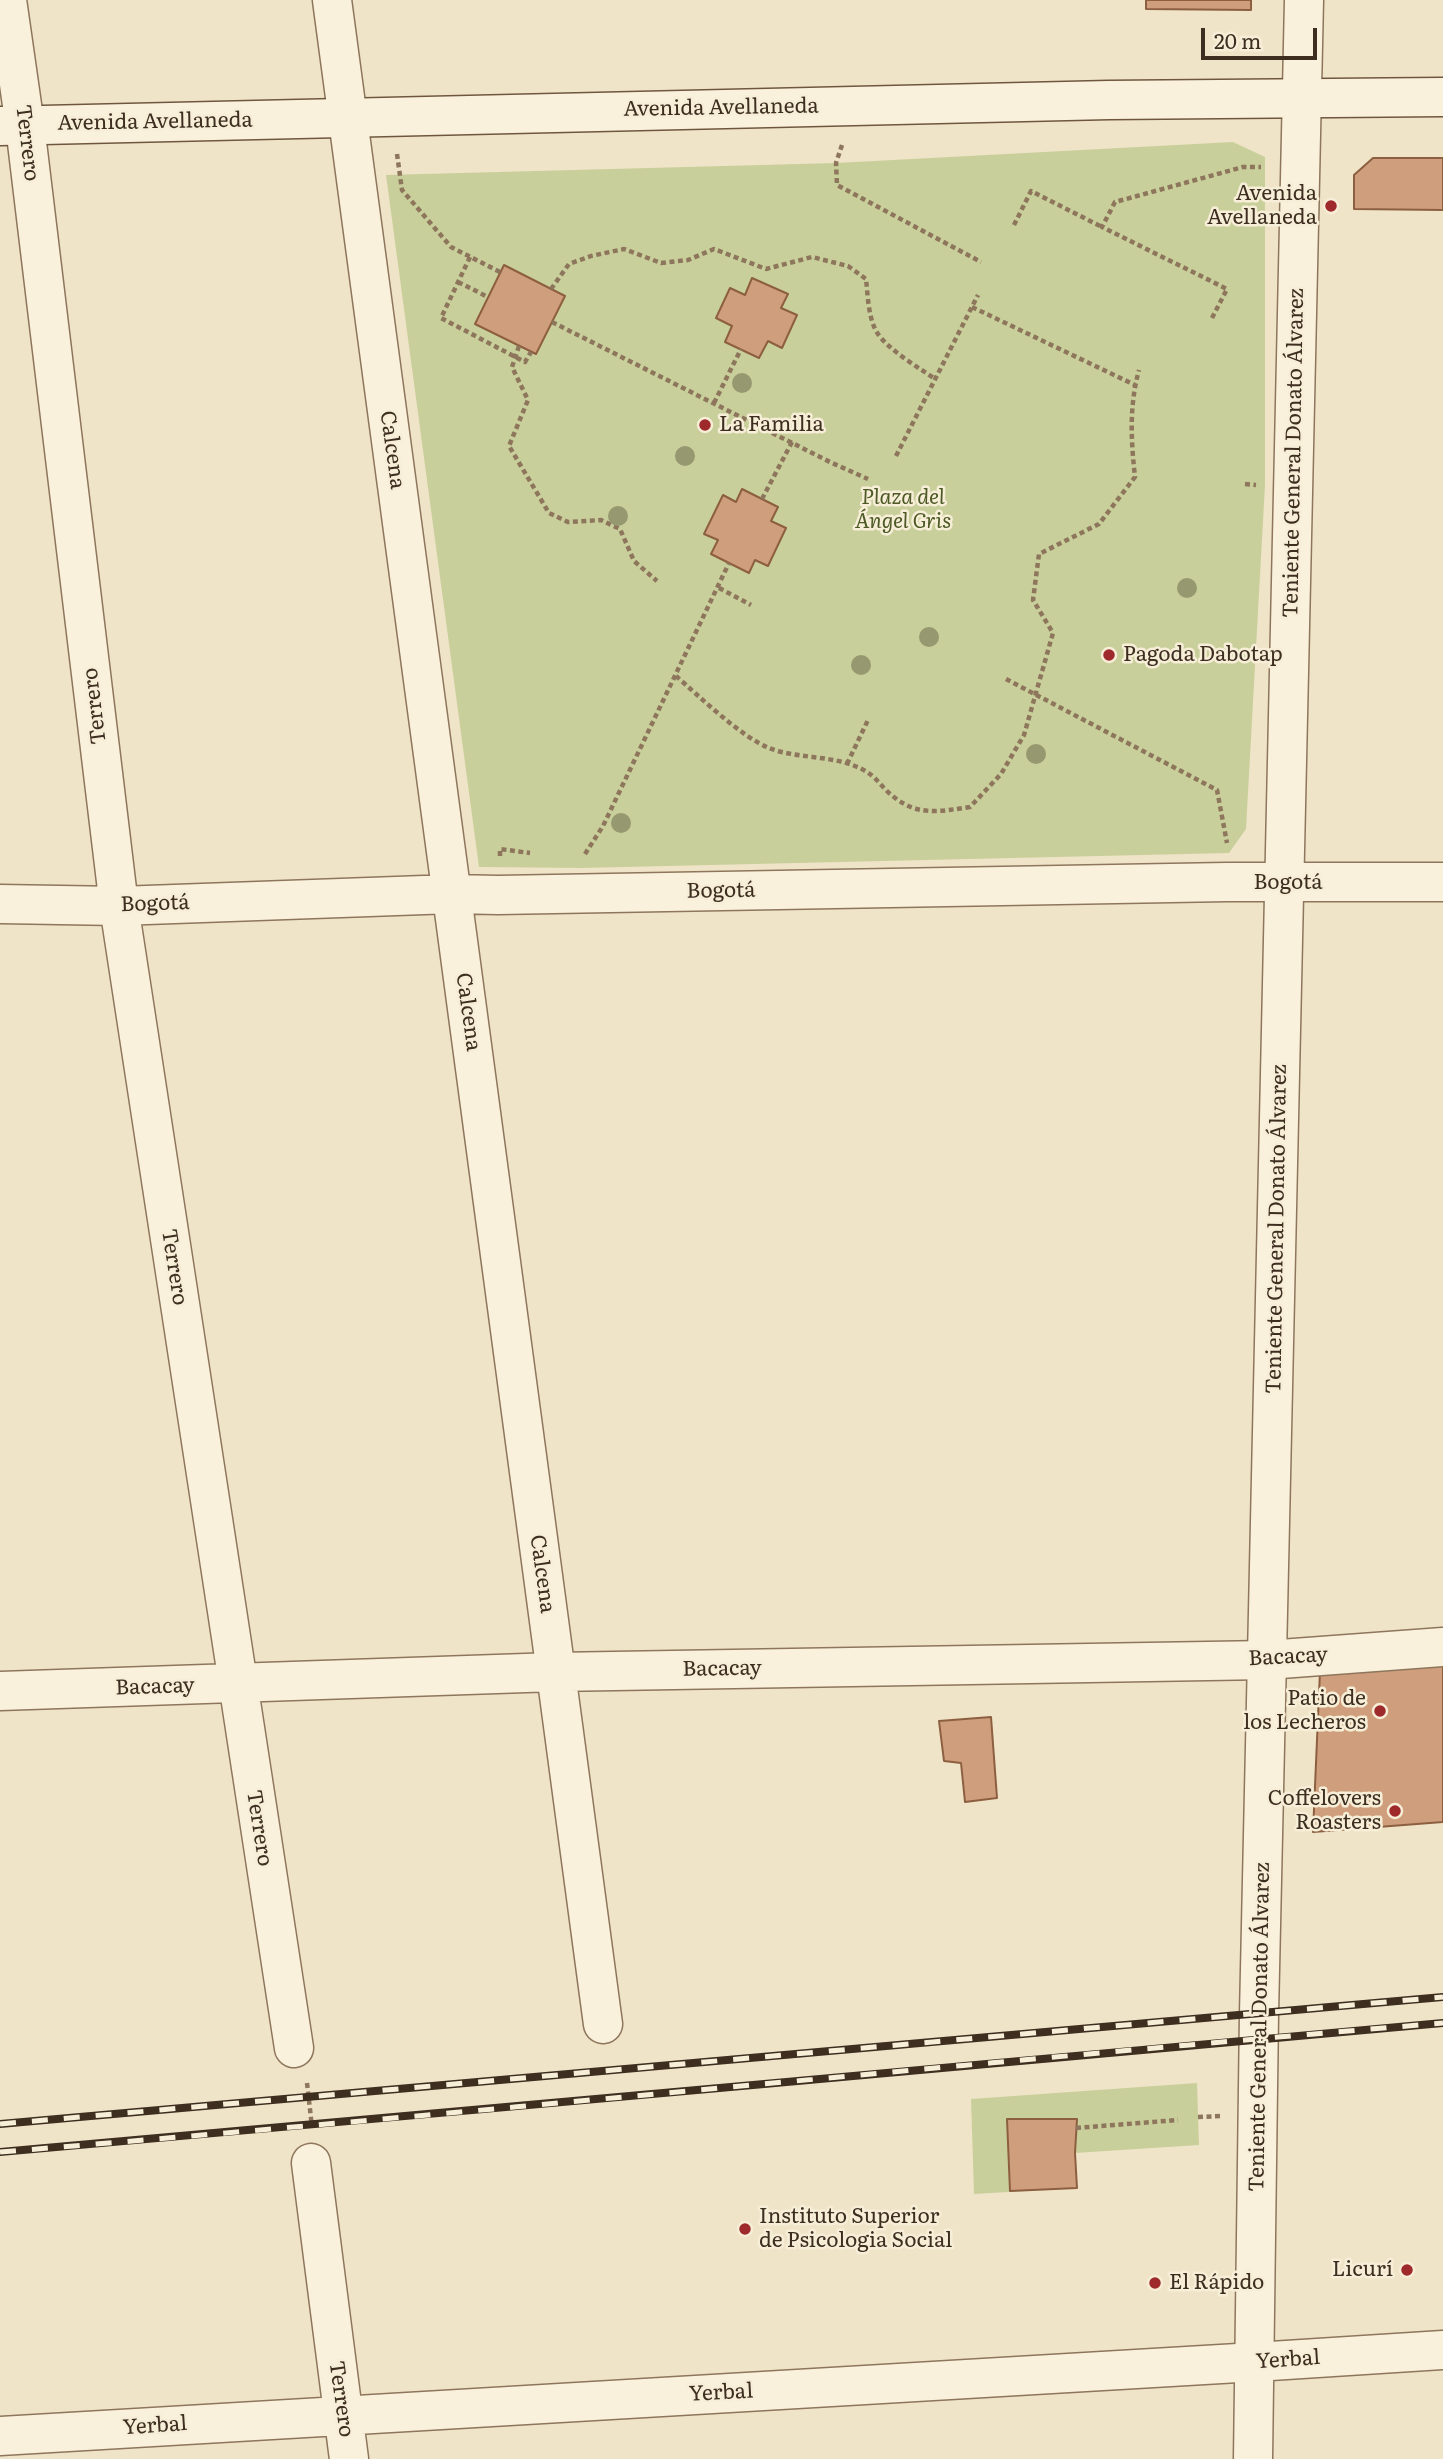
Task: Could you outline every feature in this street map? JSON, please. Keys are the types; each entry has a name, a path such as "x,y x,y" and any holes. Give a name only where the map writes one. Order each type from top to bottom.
{"street":[{"name":"Terrero","path":"7,0 13,126 119,906 237,1684 300,2059"},
{"name":"Calcena","path":"332,0 603,2024"},
{"name":"Teniente General Donato Álvarez","path":"1253,2459 1259,2014 1304,0"},
{"name":"Avenida Avellaneda","path":"13,126 857,105 1443,97"},
{"name":"Bogotá","path":"0,905 119,906 452,894 1227,882 1443,882"},
{"name":"Bacacay","path":"0,1691 555,1672 1267,1660 1443,1647"},
{"name":"Terrero","path":"311,2163 349,2459"},
{"name":"Yerbal","path":"0,2436 1443,2350"}],"path":[{"path":"857,105 836,163 836,185 981,262"},
{"path":"391,115 402,190 451,247 500,272"},
{"path":"1102,228 1115,202 1243,167 1300,167"},
{"path":"1014,225 1031,191 1227,289 1212,318"},
{"path":"551,289 569,264 624,249 661,263 688,260 714,249 766,269 812,257 848,266 866,279 869,309 878,334 904,358 935,379"},
{"path":"470,257 441,318 525,362 531,352"},
{"path":"458,282 488,297"},
{"path":"896,456 978,295"},
{"path":"972,307 1135,385"},
{"path":"552,322 869,479"},
{"path":"519,346 512,367 528,400 509,446 549,513 568,522 601,520 620,529 634,561 657,581"},
{"path":"714,403 741,349"},
{"path":"676,676 730,722 768,747 847,764 867,772 895,799 926,813 970,807 1001,774 1024,735 1053,634 1033,600 1040,554 1099,524 1135,477 1130,434 1139,370"},
{"path":"762,499 792,442"},
{"path":"582,858 603,826 729,563"},
{"path":"719,588 751,605"},
{"path":"1006,678 1217,790 1229,853 1227,882"},
{"path":"847,764 868,720"},
{"path":"498,895 500,849 541,854"},
{"path":"300,2059 315,2161 311,2163"},
{"path":"1076,2128 1178,2120"}],"green space":[{"name":"Plaza del Ángel Gris","path":"1233,142 1265,157 1265,485 1246,829 1229,853 582,868 479,867 386,175 836,163"},
{"path":"1197,2083 1199,2145 1075,2153 1077,2188 974,2194 971,2099"}],"building":[{"path":"1146,0 1251,0 1251,10 1146,9"},
{"path":"1373,158 1443,158 1443,210 1354,209 1354,175"},
{"path":"504,265 565,296 536,354 475,324"},
{"path":"752,278 788,294 781,308 797,315 782,348 768,341 759,358 725,342 732,326 716,318 730,288 745,295"},
{"path":"742,489 778,507 771,521 786,528 768,566 755,560 749,573 711,554 718,540 704,534 723,495 736,502"},
{"name":"Patio de los Lecheros","path":"1443,1663 1443,1822 1313,1832 1320,1671"},
{"path":"991,1717 997,1798 965,1802 961,1763 944,1761 939,1721"},
{"path":"1007,2119 1077,2119 1077,2188 1010,2191"}],"railway":[{"path":"0,2124 1443,1997"},
{"path":"0,2152 1443,2023"}],"place":[{"name":"Avenida Avellaneda","path":"1331,206"},
{"name":"La Familia","path":"705,425"},
{"name":"Pagoda Dabotap","path":"1109,655"},
{"name":"Patio de los Lecheros","path":"1380,1711"},
{"name":"Coffelovers Roasters","path":"1395,1811"},
{"name":"Instituto Superior de Psicologia Social","path":"745,2229"},
{"name":"Licurí","path":"1407,2270"},
{"name":"El Rápido","path":"1155,2283"}]}
